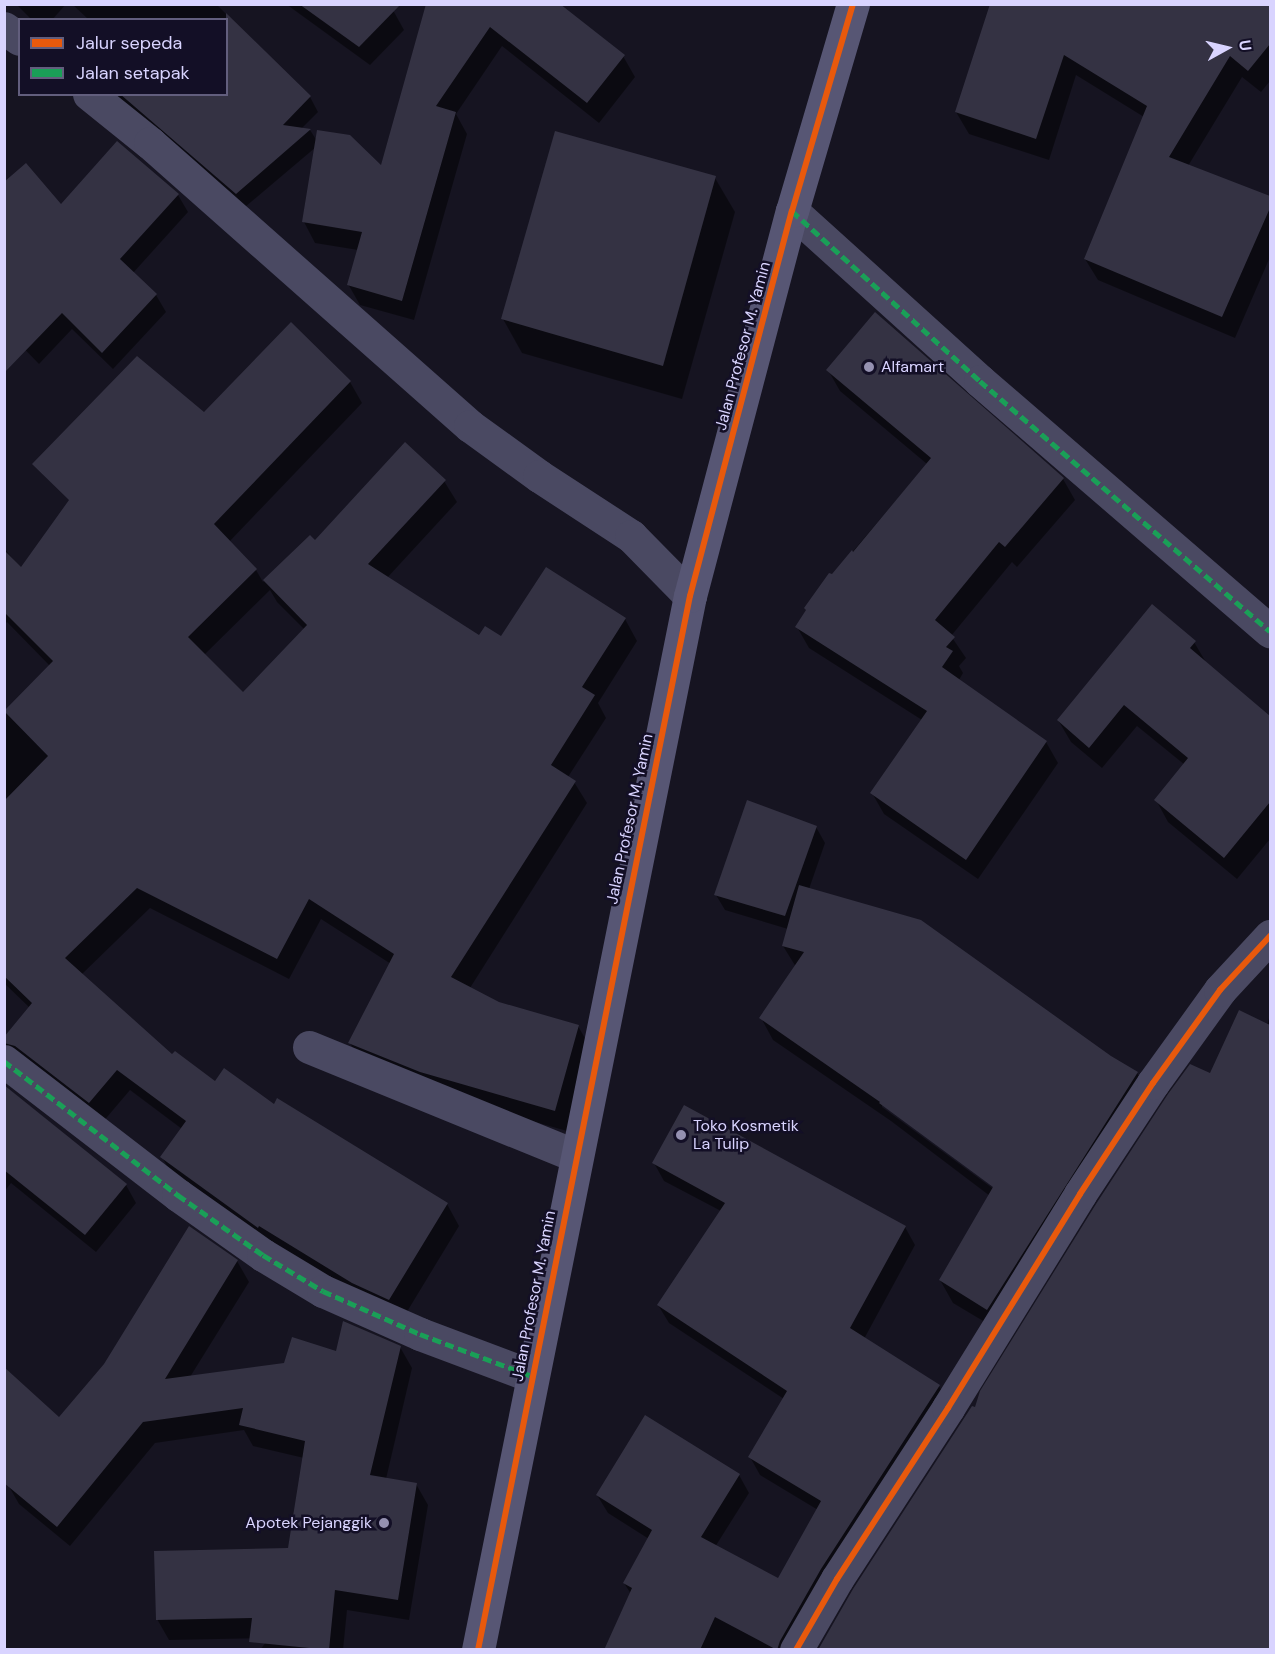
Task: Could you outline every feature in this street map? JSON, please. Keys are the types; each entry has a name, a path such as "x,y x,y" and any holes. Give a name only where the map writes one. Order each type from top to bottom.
{"main road":[{"name":"Jalan Profesor M. Yamin","path":"478,1650 690,596 792,212 853,4"}],"street":[{"path":"4,28 18,38"},
{"path":"91,96 150,143 470,426 538,476 631,536 690,596"},
{"path":"792,212 980,381 1270,631"},
{"path":"796,1650 837,1579 948,1408 1080,1194 1147,1092 1220,990 1270,936"},
{"path":"309,1047 576,1156"},
{"path":"4,1061 178,1195 263,1255 322,1291 420,1334 532,1376"}],"building":[{"path":"299,4 401,4 359,47"},
{"path":"426,4 560,4 625,55 587,103 490,27 436,106 456,112 402,301 347,285 362,232 302,222 317,130 350,135 381,165"},
{"path":"990,4 1270,4 1270,44 1248,71 1230,56 1169,157 1270,196 1270,208 1222,317 1084,259 1147,106 1064,55 1036,139 955,112"},
{"path":"226,13 311,96 283,125 311,129 236,194 122,96 228,96 228,18 226,18"},
{"path":"555,131 716,176 663,366 501,319"},
{"path":"117,141 179,194 120,259 157,294 102,353 62,313 4,373 4,182 26,163 61,204"},
{"path":"875,312 1064,478 1005,547 999,542 935,620 955,637 946,647 953,651 942,667 1047,741 966,860 870,793 927,711 795,627 806,610 804,608 829,573 832,574 852,550 853,552 931,458 826,370"},
{"path":"291,322 351,381 214,524 257,569 188,637 243,692 307,625 263,580 310,535 315,540 405,442 446,480 368,564 479,635 485,626 501,636 546,567 626,618 582,687 595,695 551,765 576,781 451,977 499,1002 579,1025 555,1111 420,1072 348,1043 394,954 309,899 277,959 137,888 65,958 172,1054 175,1051 215,1081 224,1068 274,1104 277,1098 448,1203 389,1300 352,1283 259,1226 258,1228 160,1157 186,1121 117,1070 89,1103 15,1046 4,1043 4,1037 32,1003 4,976 4,801 48,756 4,711 53,661 4,612 4,550 21,567 69,500 32,464 137,356 204,412"},
{"path":"1152,604 1196,641 1190,648 1270,716 1270,802 1224,858 1154,800 1188,758 1124,705 1089,748 1057,720"},
{"path":"747,800 817,826 785,916 714,895"},
{"path":"799,885 921,920 1111,1056 1138,1072 987,1310 939,1280 993,1187 880,1102 759,1018 804,952 782,946"},
{"path":"1239,1010 1270,1025 1270,1650 818,1650 853,1589 972,1406 975,1407 980,1391 1096,1204 1168,1094 1190,1064 1210,1073"},
{"path":"4,1085 127,1184 85,1235 4,1170"},
{"path":"684,1105 906,1226 850,1328 940,1385 821,1569 777,1650 715,1617 700,1650 604,1650 632,1588 623,1583 652,1530 596,1495 645,1415 740,1474 701,1537 778,1578 821,1501 748,1457 787,1391 657,1305 725,1203 652,1163"},
{"path":"189,1226 238,1260 165,1379 284,1363 292,1337 336,1351 343,1321 401,1346 370,1475 417,1483 398,1600 335,1590 329,1650 249,1642 252,1618 156,1620 154,1551 288,1548 305,1441 239,1425 243,1408 143,1422 57,1527 4,1483 4,1367 59,1417 104,1364"}],"marked path":[{"path":"792,211 980,381 1270,631"},
{"path":"4,1061 178,1195 263,1255 323,1291 420,1334 532,1376"}],"cycle path":[{"path":"478,1650 690,596 792,211 853,4"},
{"path":"796,1650 837,1579 948,1408 1080,1194 1153,1083 1220,990 1270,936"}],"place":[{"name":"Alfamart","path":"869,367"},
{"name":"Toko Kosmetik La Tulip","path":"681,1135"},
{"name":"Apotek Pejanggik","path":"384,1523"}]}
